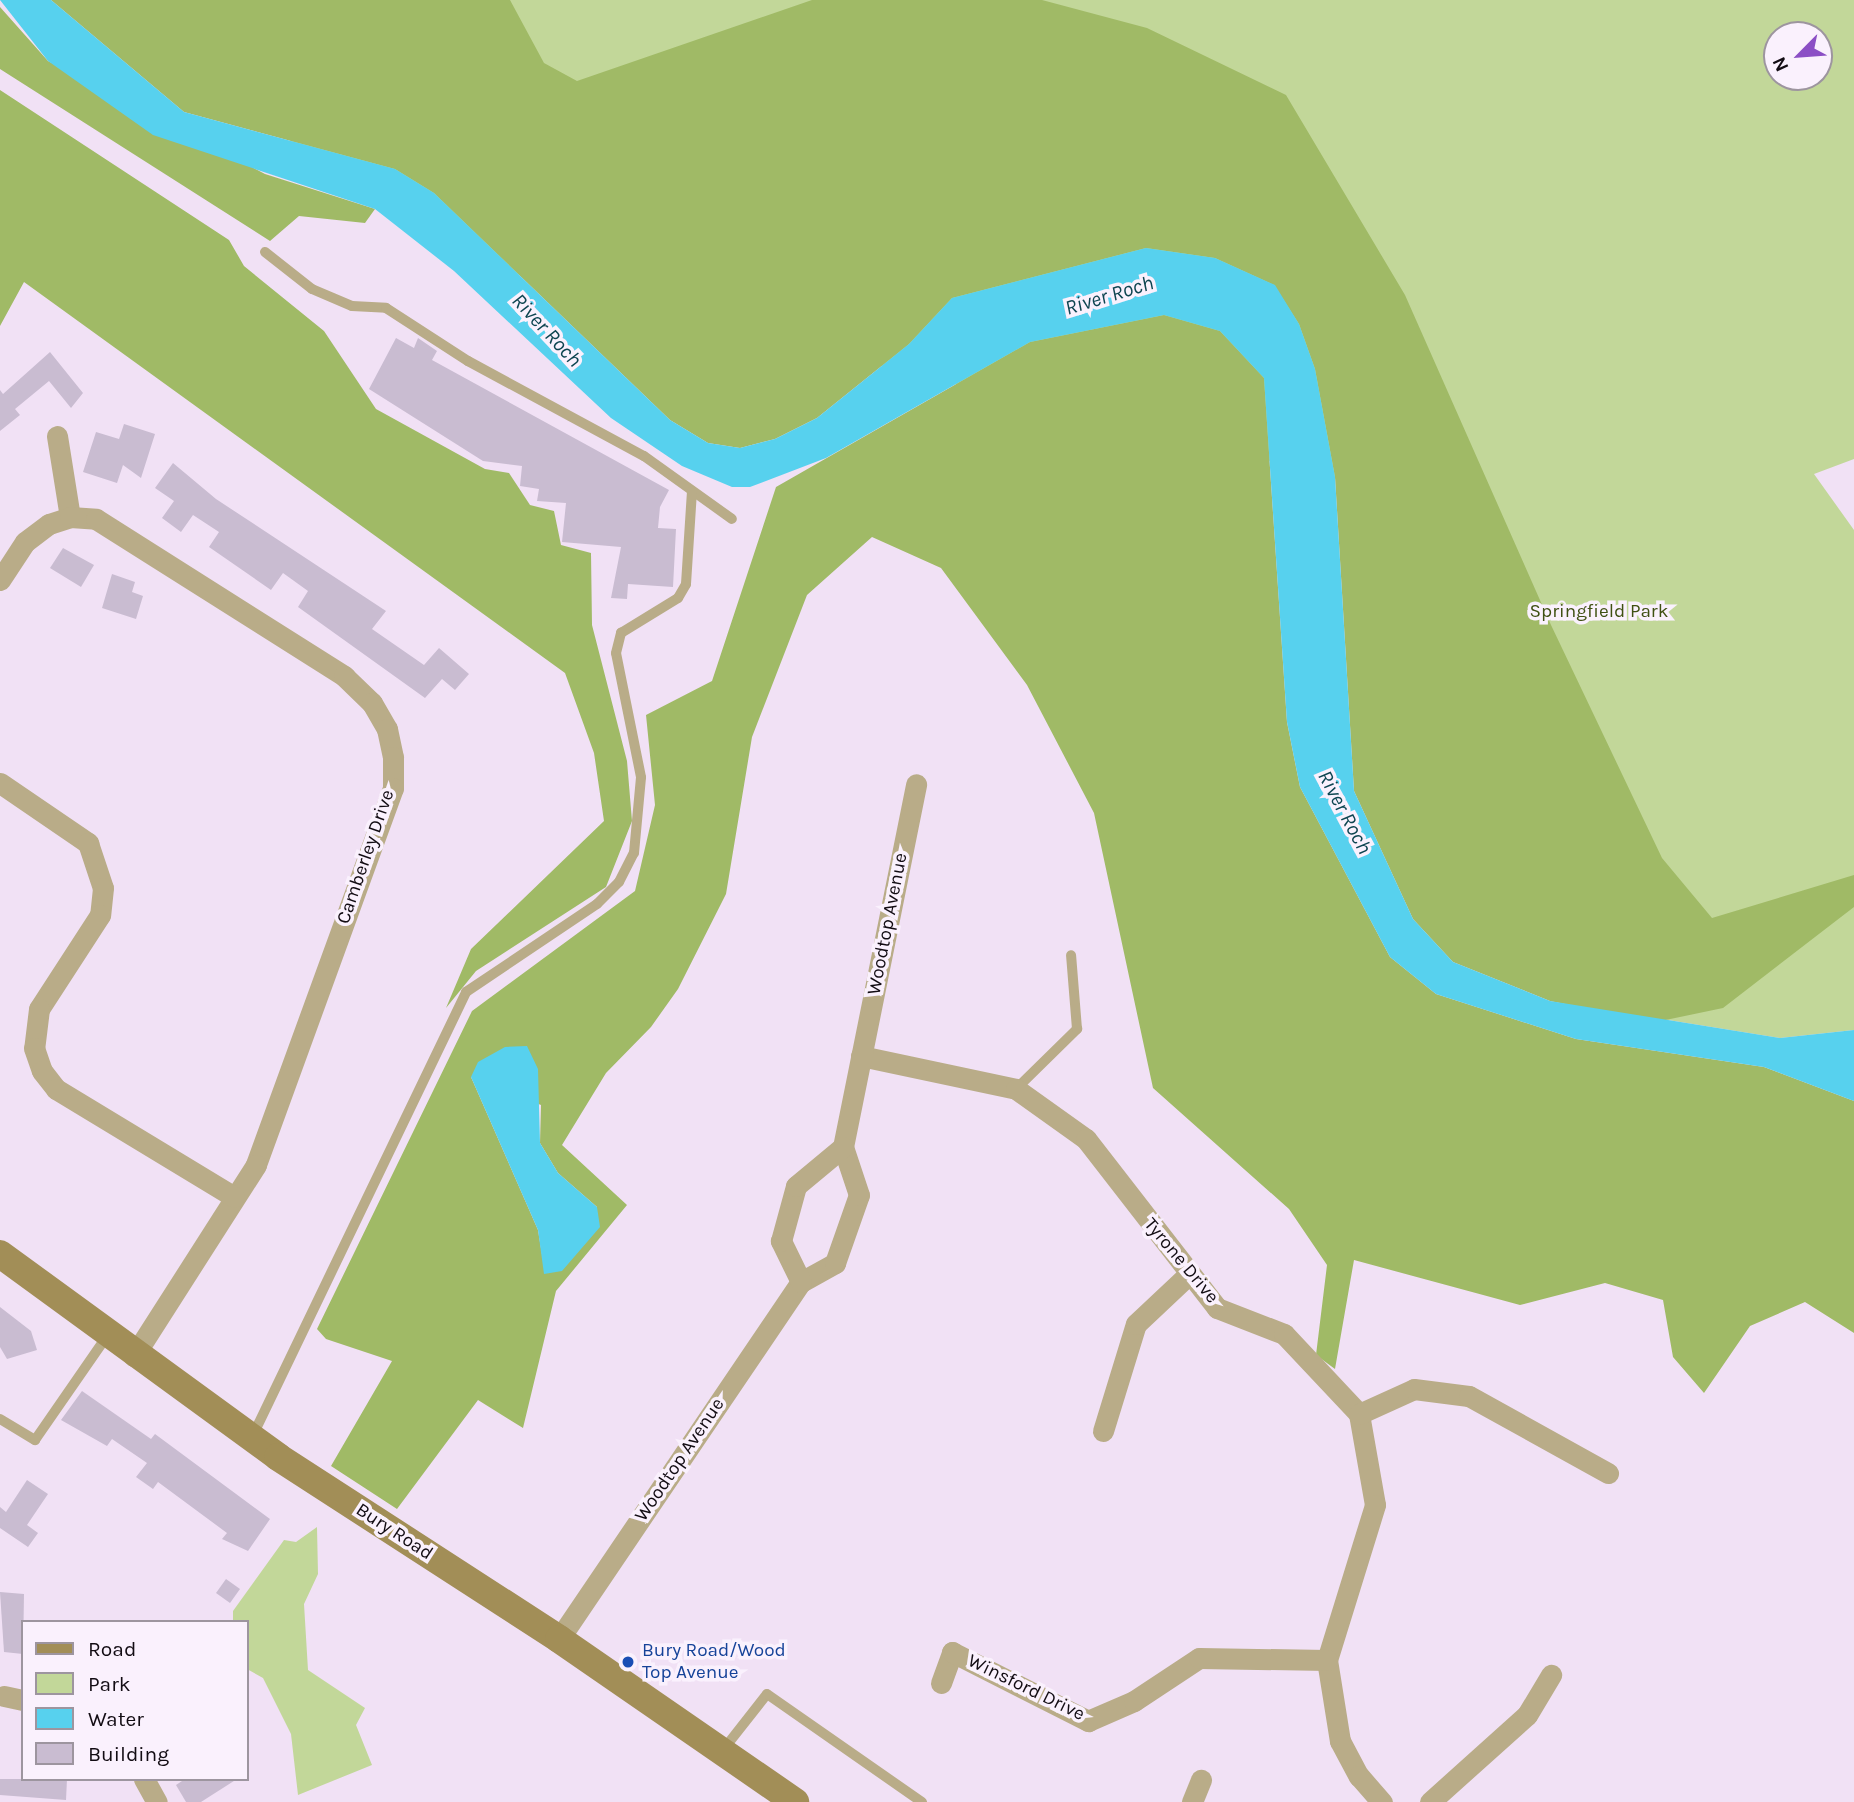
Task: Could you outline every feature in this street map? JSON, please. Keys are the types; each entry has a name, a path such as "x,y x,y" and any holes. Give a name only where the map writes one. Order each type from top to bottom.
{"main road":[{"name":"Bury Road","path":"0,1254 134,1356 251,1438 559,1639 794,1802"}],"street":[{"path":"0,579 24,542 70,517 57,435"},
{"name":"Camberley Drive","path":"70,517 96,519 344,676 372,703 387,729 393,788 256,1165 134,1356"},
{"path":"0,783 88,843 103,888 100,915 39,1009 34,1048 42,1071 56,1089 234,1197"},
{"name":"Woodtop Avenue","path":"559,1639 801,1282 835,1263 859,1195 843,1147 916,784"},
{"name":"Tyrone Drive","path":"861,1056 1016,1089 1086,1139 1188,1276 1217,1308 1284,1334 1359,1414"},
{"path":"801,1282 781,1241 796,1186 843,1147"},
{"path":"1102,1431 1136,1324 1188,1276"},
{"path":"1382,1802 1359,1776 1340,1741 1327,1660 1375,1505 1359,1414 1414,1389 1469,1395 1608,1474"},
{"name":"Winsford Drive","path":"942,1682 952,1652 1088,1721 1134,1701 1199,1658 1327,1660"},
{"path":"1430,1802 1527,1715 1551,1675"},
{"path":"1192,1802 1200,1780"},
{"path":"145,1781 158,1802"}],"lane":[{"path":"265,253 312,289 352,306 386,308 468,361 644,456 732,519"},
{"path":"251,1438 466,992 597,904 620,882 634,853 641,777 616,653 621,633 678,598 686,584 692,491"},
{"path":"1016,1089 1077,1029 1071,955"},
{"path":"0,1419 35,1440 107,1336"},
{"path":"722,1751 767,1694 922,1802"}],"green space":[{"name":"Springfield Park","path":"51,0 1854,0 1854,459 1814,474 1854,530 1854,1030 1780,1038 1550,1001 1335,477 526,279"},
{"path":"51,0 510,0 544,63 577,81 812,0 1042,0 1147,28 1286,95 1405,295 1551,625 1662,858 1712,918 1854,875 1854,907 1723,1008 1656,1022 1550,1001 1453,962 1413,919 1354,791 1335,477 1315,369 1299,324 1274,285 1215,258 1146,248 952,298 909,344 817,418 775,439 740,448 708,443 670,420 434,193 395,169 184,112"},
{"path":"0,7 48,61 265,174 375,209 365,223 299,216 270,241 0,69"},
{"path":"0,90 229,240 244,266 324,331 376,409 485,469 509,473 530,505 554,511 561,545 591,553 592,625 627,761 632,821 606,887 476,971 446,1008 471,949 604,821 594,753 565,673 24,282 0,326"},
{"path":"1164,315 1220,331 1264,378 1287,722 1300,787 1390,957 1436,994 1576,1039 1764,1067 1854,1101 1854,1333 1805,1302 1750,1326 1704,1393 1673,1357 1663,1300 1605,1283 1520,1305 1354,1260 1335,1369 1316,1355 1327,1265 1289,1209 1153,1088 1094,813 1027,685 941,568 872,537 807,595 752,737 726,894 678,989 651,1027 606,1073 562,1145 627,1205 556,1291 523,1428 478,1400 397,1509 331,1466 392,1361 326,1339 317,1329 472,1011 635,891 655,805 646,715 712,681 776,487 1030,342","holes":["471,1077 541,1105 540,1143 558,1173 597,1207 545,1273 538,1230"]},
{"path":"317,1527 318,1574 304,1604 308,1670 365,1708 356,1725 372,1765 298,1795 291,1734 263,1678 248,1670 248,1620 233,1620 233,1611 284,1540 296,1542"}],"water":[{"name":"River Roch","path":"0,0 51,0 184,112 395,169 434,193 670,420 708,443 740,448 775,439 817,418 909,344 952,298 1146,248 1215,258 1275,285 1299,324 1315,369 1335,477 1354,791 1413,919 1453,962 1550,1001 1780,1038 1854,1030 1854,1101 1764,1067 1576,1039 1436,994 1390,957 1300,787 1287,722 1264,378 1220,331 1164,315 1030,342 826,458 750,487 732,487 682,466 611,418 454,271 375,209 153,135 48,61"},
{"path":"527,1046 538,1069 540,1143 558,1173 597,1207 600,1227 562,1271 544,1274 538,1230 471,1077 478,1062 505,1047"}],"building":[{"path":"396,338 414,348 418,338 437,351 432,360 669,490 660,507 658,528 676,529 673,587 628,584 627,599 611,598 621,547 562,542 566,503 537,501 539,489 520,486 522,466 483,461 369,389"},
{"path":"50,352 83,393 71,408 49,381 15,409 20,415 0,431 0,390 3,394"},
{"path":"124,424 155,434 141,478 123,465 117,483 83,472 96,432 119,439"},
{"path":"173,463 216,499 386,611 372,629 424,665 439,648 469,674 455,690 442,679 425,698 298,607 308,591 283,573 271,590 209,547 219,532 193,515 181,532 162,518 174,501 155,488"},
{"path":"63,548 94,565 81,587 50,568"},
{"path":"112,574 135,582 132,592 143,596 136,619 102,608"},
{"path":"0,1307 31,1331 37,1350 7,1359 0,1347"},
{"path":"82,1391 151,1439 155,1434 270,1519 248,1551 222,1539 227,1533 158,1482 153,1489 136,1477 147,1463 112,1439 107,1446 61,1420"},
{"path":"27,1480 48,1494 27,1525 38,1533 28,1547 0,1528 0,1507 6,1512"},
{"path":"226,1579 240,1589 230,1603 216,1593"},
{"path":"0,1592 24,1594 21,1654 4,1652"},
{"path":"0,1779 67,1781 66,1800 0,1795"},
{"path":"182,1781 234,1781 201,1802 186,1802 176,1785"}],"place":[{"name":"Bury Road/Wood Top Avenue","path":"628,1662"}]}
